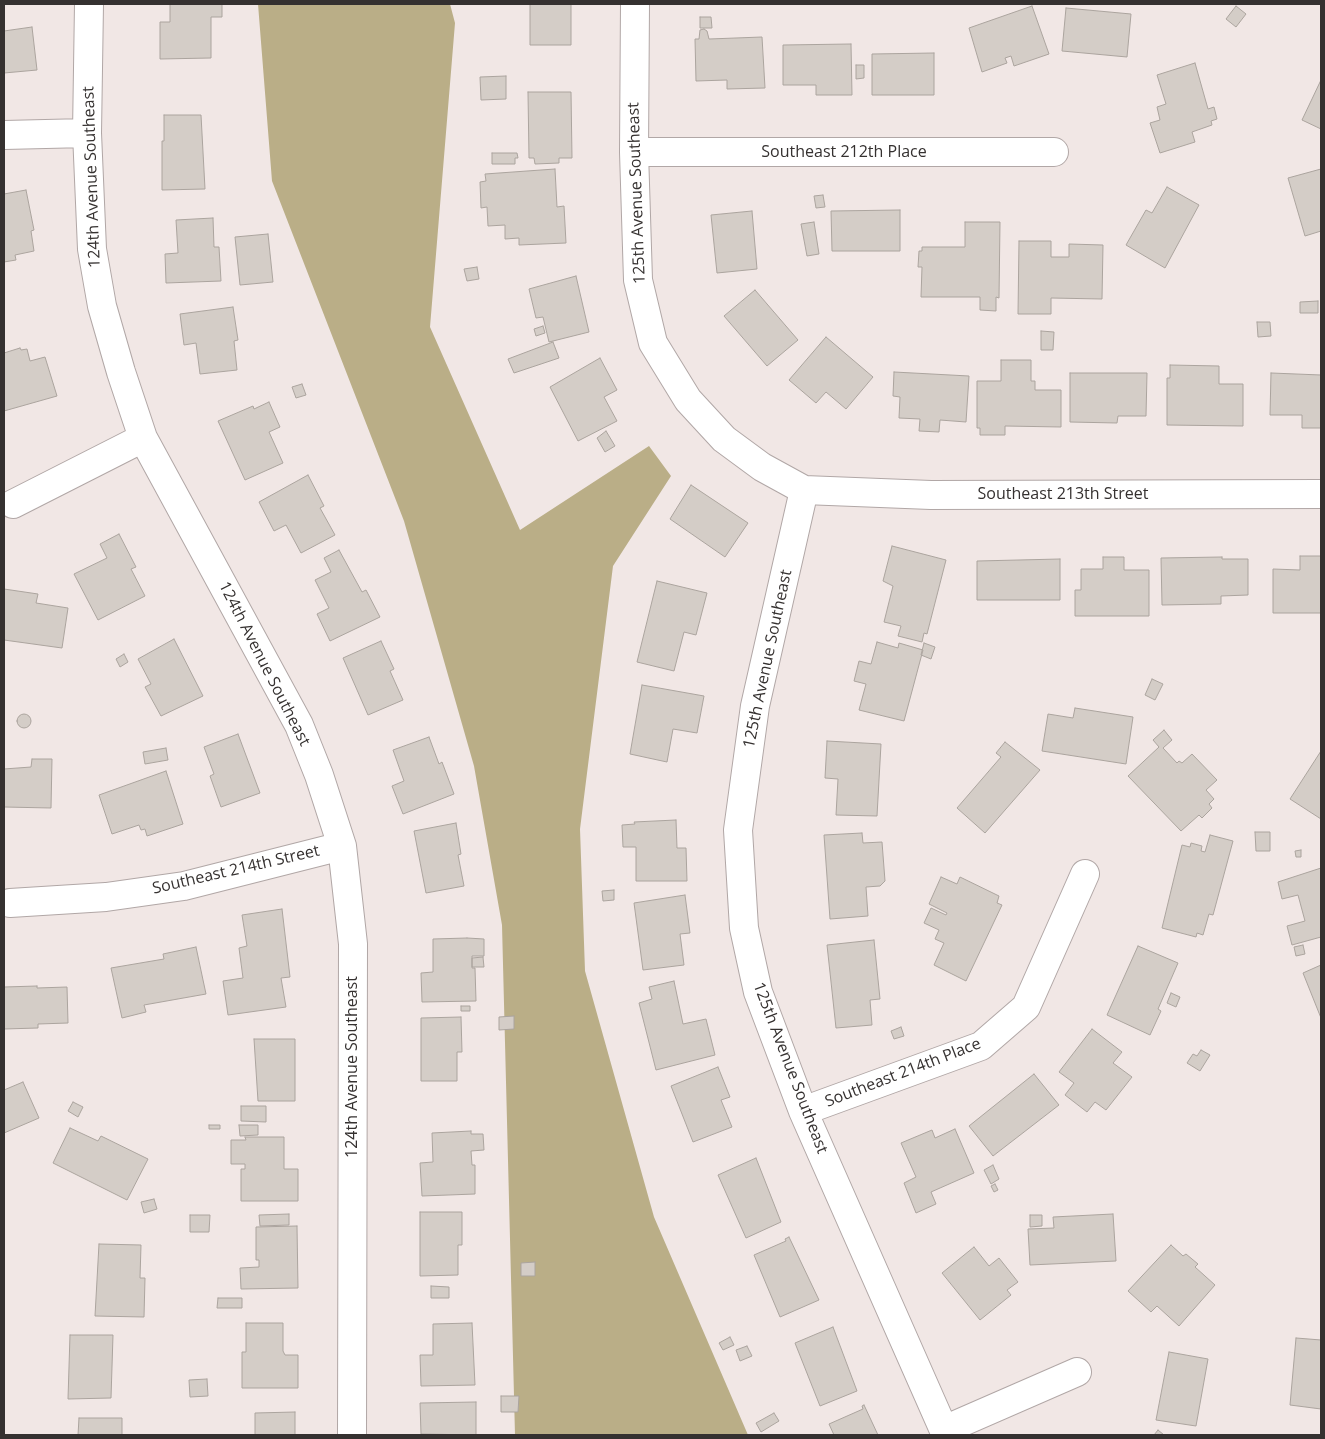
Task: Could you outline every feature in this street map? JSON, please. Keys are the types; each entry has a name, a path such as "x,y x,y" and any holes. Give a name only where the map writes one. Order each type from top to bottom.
{"street":[{"name":"124th Avenue Southeast","path":"89,4 87,133 92,249 102,306 143,438 299,725 319,775 342,846 353,944 352,1435"},
{"name":"125th Avenue Southeast","path":"634,4 634,152 638,280 653,343 688,400 724,439 762,467 804,490 755,706 738,830 744,928 758,992 803,1110 945,1432"},
{"path":"4,135 87,133"},
{"name":"Southeast 212th Place","path":"634,152 1054,152"},
{"path":"13,504 143,438"},
{"name":"Southeast 213th Street","path":"804,490 931,495 1321,494"},
{"name":"Southeast 214th Street","path":"10,902 106,897 184,886 342,846"},
{"name":"Southeast 214th Place","path":"803,1110 981,1046 1026,1006 1085,874"},
{"path":"945,1432 1077,1372"}],"shaded area":[{"path":"258,4 450,4 455,23 430,327 520,530 649,446 671,476 613,566 580,829 585,971 654,1217 748,1435 515,1435 502,925 474,766 404,521 272,181"}],"building":[{"path":"170,4 222,4 222,17 211,17 211,58 160,59 160,22 170,22"},
{"path":"530,4 571,4 571,45 530,45"},
{"path":"1032,6 1049,54 1014,66 1011,56 1005,58 1007,63 982,72 969,28"},
{"path":"1236,6 1246,14 1236,27 1226,19"},
{"path":"1066,8 1131,14 1127,57 1062,51"},
{"path":"700,17 711,17 712,28 700,28"},
{"path":"32,27 37,70 4,73 4,31"},
{"path":"704,29 707,31 709,39 762,37 765,88 727,89 727,80 696,81 695,39 699,39 700,30"},
{"path":"851,44 852,95 816,95 816,85 783,85 783,45"},
{"path":"934,53 934,95 872,95 872,54"},
{"path":"1195,63 1208,109 1214,107 1217,119 1211,121 1212,125 1192,132 1195,142 1160,153 1150,123 1160,120 1157,107 1166,104 1157,75"},
{"path":"856,65 864,65 864,78 856,79"},
{"path":"506,76 506,99 481,100 480,77"},
{"path":"1321,80 1321,129 1302,120"},
{"path":"528,92 571,92 572,158 559,158 559,163 535,164 534,158 529,158"},
{"path":"164,115 201,115 205,189 162,190"},
{"path":"492,153 517,153 518,158 515,158 515,164 492,164"},
{"path":"555,169 557,207 564,206 566,243 519,245 519,238 505,239 505,225 488,226 487,207 481,208 480,182 486,181 485,174"},
{"path":"1321,169 1321,231 1305,236 1288,178"},
{"path":"1167,187 1199,205 1165,268 1126,245 1146,210 1152,213"},
{"path":"26,190 34,230 31,231 34,251 15,255 16,260 4,262 4,194"},
{"path":"823,195 825,207 816,208 814,196"},
{"path":"900,210 900,251 832,251 831,211"},
{"path":"752,211 757,269 717,273 711,215"},
{"path":"213,218 214,247 219,247 221,281 166,283 165,254 178,253 176,220"},
{"path":"814,222 819,254 807,256 801,224"},
{"path":"965,222 1000,222 999,298 996,297 996,311 980,310 980,297 921,297 922,267 918,267 919,251 922,251 922,247 965,247"},
{"path":"268,234 273,282 240,285 235,237"},
{"path":"1019,241 1051,241 1051,257 1069,257 1069,244 1103,245 1102,299 1051,298 1051,314 1018,314"},
{"path":"477,267 479,279 467,281 464,269"},
{"path":"576,276 589,332 549,342 543,317 536,318 529,289"},
{"path":"755,290 798,340 767,366 724,316"},
{"path":"1318,301 1318,313 1300,313 1300,302"},
{"path":"233,307 238,340 234,341 237,370 200,374 196,343 184,345 180,314"},
{"path":"1257,322 1270,322 1271,336 1258,337"},
{"path":"543,326 545,333 536,336 534,329"},
{"path":"1041,331 1054,332 1053,350 1041,350"},
{"path":"826,337 873,377 846,409 826,392 816,403 789,380"},
{"path":"553,342 559,358 514,373 508,359"},
{"path":"20,348 21,350 27,349 30,361 45,357 57,396 4,411 4,353"},
{"path":"600,358 617,390 604,397 617,421 578,441 550,387"},
{"path":"1001,360 1031,360 1031,381 1035,381 1035,390 1061,390 1061,427 1005,426 1005,435 980,435 980,428 977,428 977,381 1001,381"},
{"path":"1170,365 1219,366 1219,384 1243,384 1243,426 1167,425 1167,378 1170,378"},
{"path":"894,372 969,376 966,422 940,420 939,432 919,431 920,419 899,418 900,397 893,396"},
{"path":"1070,373 1147,373 1146,416 1118,416 1117,423 1070,422"},
{"path":"1271,373 1321,375 1321,428 1302,428 1302,415 1270,415"},
{"path":"302,384 306,395 296,398 292,387"},
{"path":"269,402 280,427 269,432 283,463 245,480 218,421 253,406 254,409"},
{"path":"606,431 615,446 605,452 597,438"},
{"path":"308,475 324,506 320,508 335,535 301,553 286,525 274,531 259,502"},
{"path":"691,485 748,523 725,557 670,519"},
{"path":"119,534 136,567 131,569 145,596 98,620 74,574 107,558 100,544"},
{"path":"892,546 946,560 927,634 924,633 922,642 898,636 901,626 884,622 893,586 883,581"},
{"path":"339,550 362,592 366,590 380,617 330,641 317,614 329,608 315,580 331,572 324,558"},
{"path":"1300,556 1321,556 1321,613 1273,613 1273,569 1300,570"},
{"path":"1103,557 1124,557 1124,570 1149,570 1149,616 1075,616 1075,590 1081,590 1081,569 1103,569"},
{"path":"1222,557 1222,559 1248,559 1248,595 1221,596 1221,604 1162,605 1161,558"},
{"path":"1060,559 1060,600 977,600 977,561"},
{"path":"657,581 707,593 696,635 684,632 674,671 637,662"},
{"path":"4,589 38,594 36,603 68,608 62,648 4,640"},
{"path":"174,639 203,696 161,716 145,687 151,684 138,659"},
{"path":"381,641 394,669 390,671 403,700 368,715 343,658"},
{"path":"877,642 898,648 899,643 923,650 904,721 859,710 866,684 854,681 859,661 871,664"},
{"path":"924,643 935,647 931,659 921,655"},
{"path":"124,654 128,662 120,667 116,659"},
{"path":"1152,679 1163,684 1155,700 1145,695"},
{"path":"642,685 704,696 697,733 673,729 667,762 630,754"},
{"path":"1075,708 1133,717 1126,764 1042,751 1048,714 1073,718"},
{"path":"21,714 27,714 31,721 27,728 21,728 17,724 17,718"},
{"path":"1164,730 1172,740 1163,748 1177,763 1179,761 1182,763 1192,754 1217,780 1206,790 1214,799 1209,804 1212,808 1202,818 1199,815 1181,831 1128,776 1159,747 1153,740"},
{"path":"238,734 260,793 221,807 210,776 214,774 204,747"},
{"path":"429,737 439,764 442,762 454,794 403,814 392,786 404,781 393,750"},
{"path":"827,741 881,744 877,816 836,815 838,779 825,778"},
{"path":"1005,742 1040,770 985,833 957,808 1001,757 996,753"},
{"path":"166,748 168,760 145,764 143,752"},
{"path":"1321,751 1321,819 1290,799"},
{"path":"32,759 52,759 51,808 4,807 4,769 31,767"},
{"path":"166,771 183,824 147,836 145,829 141,830 139,825 112,834 99,795"},
{"path":"676,820 677,848 686,848 687,881 636,881 636,847 623,847 622,825 635,824 634,822"},
{"path":"456,823 461,854 458,855 464,886 426,893 414,831"},
{"path":"1255,832 1270,832 1270,851 1256,851"},
{"path":"862,833 863,843 882,842 885,881 880,886 866,887 868,916 830,919 824,835"},
{"path":"1210,835 1233,841 1213,915 1209,914 1203,935 1197,933 1196,937 1162,928 1182,845 1190,847 1191,843 1202,846 1201,851 1205,852"},
{"path":"1301,850 1301,857 1296,857 1295,851"},
{"path":"1321,868 1321,937 1292,945 1287,926 1305,921 1298,895 1282,899 1278,882"},
{"path":"941,877 957,884 960,877 999,896 997,903 1002,905 966,981 934,965 944,943 935,939 939,930 924,923 931,908 946,915 947,913 929,904"},
{"path":"614,890 614,900 603,901 602,891"},
{"path":"685,895 690,933 680,934 684,965 643,970 634,903"},
{"path":"282,909 290,977 281,978 286,1007 228,1015 223,981 243,978 239,948 247,946 242,915"},
{"path":"433,939 484,939 484,956 472,956 472,968 475,968 476,1001 422,1002 421,973 433,972"},
{"path":"874,940 880,999 870,1000 872,1025 836,1028 827,945"},
{"path":"1303,945 1305,954 1296,956 1294,947"},
{"path":"1138,946 1178,963 1158,1009 1161,1011 1150,1035 1107,1015"},
{"path":"196,947 206,994 144,1005 146,1012 122,1018 111,968 164,959 163,954"},
{"path":"483,957 484,967 472,967 472,958"},
{"path":"1321,965 1321,1018 1303,973"},
{"path":"674,981 683,1024 706,1019 715,1055 656,1070 639,1003 652,999 649,987"},
{"path":"37,986 37,988 67,987 68,1023 38,1024 38,1028 4,1029 4,987"},
{"path":"1171,993 1180,997 1176,1007 1167,1003"},
{"path":"461,1006 470,1006 470,1011 461,1011"},
{"path":"514,1016 514,1029 499,1030 499,1017"},
{"path":"461,1017 462,1052 457,1052 457,1081 421,1081 421,1018"},
{"path":"901,1027 904,1036 894,1039 891,1031"},
{"path":"1092,1029 1122,1052 1113,1063 1132,1077 1106,1110 1095,1102 1087,1112 1065,1095 1074,1083 1059,1072"},
{"path":"254,1039 295,1039 295,1101 258,1101"},
{"path":"1201,1050 1210,1055 1200,1071 1187,1063 1193,1054 1197,1056"},
{"path":"718,1067 730,1097 721,1100 732,1127 693,1142 671,1086"},
{"path":"1034,1074 1059,1105 993,1156 969,1126"},
{"path":"23,1082 39,1118 4,1133 4,1090"},
{"path":"73,1102 83,1107 78,1117 68,1111"},
{"path":"241,1106 266,1106 266,1122 241,1121"},
{"path":"209,1125 220,1125 220,1129 209,1129"},
{"path":"239,1125 258,1125 258,1135 240,1136"},
{"path":"70,1128 98,1141 101,1136 148,1159 127,1200 53,1163"},
{"path":"955,1129 974,1173 931,1192 936,1204 916,1213 904,1183 916,1177 901,1143 932,1130 935,1138"},
{"path":"471,1131 471,1134 483,1134 484,1150 471,1151 472,1165 475,1165 475,1194 422,1196 420,1163 433,1162 432,1133"},
{"path":"245,1137 284,1137 284,1169 298,1169 298,1201 241,1201 241,1169 245,1169 245,1164 231,1164 231,1140 246,1140"},
{"path":"756,1158 781,1222 746,1238 718,1175"},
{"path":"993,1165 999,1179 991,1184 984,1170"},
{"path":"995,1184 998,1190 994,1192 991,1186"},
{"path":"154,1199 157,1209 144,1213 141,1202"},
{"path":"420,1212 462,1212 462,1245 458,1245 458,1275 420,1276"},
{"path":"289,1214 289,1225 260,1226 259,1215"},
{"path":"1113,1214 1116,1261 1030,1265 1028,1229 1054,1228 1053,1217"},
{"path":"190,1215 210,1215 209,1232 190,1232"},
{"path":"1030,1215 1042,1215 1042,1226 1030,1227"},
{"path":"297,1226 298,1288 241,1289 240,1268 259,1267 259,1260 256,1260 256,1227"},
{"path":"789,1237 819,1300 780,1317 754,1255 786,1241 785,1239"},
{"path":"99,1244 141,1245 140,1278 145,1278 144,1317 95,1316"},
{"path":"1171,1245 1183,1256 1186,1254 1198,1264 1195,1267 1215,1285 1179,1326 1157,1306 1151,1312 1128,1291"},
{"path":"974,1247 989,1266 999,1258 1018,1282 1007,1290 1011,1295 980,1320 942,1273"},
{"path":"535,1262 535,1276 521,1276 521,1263"},
{"path":"431,1286 449,1287 449,1298 431,1298"},
{"path":"218,1298 242,1298 242,1308 217,1308"},
{"path":"246,1323 283,1323 283,1351 285,1355 298,1355 298,1388 242,1388 242,1352 246,1352"},
{"path":"472,1323 475,1385 421,1386 420,1355 433,1355 433,1324"},
{"path":"833,1327 857,1391 820,1406 795,1343"},
{"path":"70,1335 113,1335 111,1398 68,1399"},
{"path":"730,1337 734,1345 723,1350 719,1343"},
{"path":"1296,1338 1321,1340 1321,1409 1290,1405"},
{"path":"747,1346 752,1356 740,1361 736,1350"},
{"path":"1169,1352 1208,1359 1196,1426 1156,1420"},
{"path":"207,1379 208,1396 190,1397 189,1380"},
{"path":"501,1396 519,1396 518,1412 501,1412"},
{"path":"476,1402 476,1435 421,1434 420,1403"},
{"path":"864,1405 878,1435 834,1435 829,1424 863,1409 862,1406"},
{"path":"295,1412 295,1435 255,1435 255,1413"},
{"path":"774,1413 779,1421 761,1432 756,1423"},
{"path":"79,1418 122,1418 122,1435 78,1435"},
{"path":"1158,1430 1164,1435 1154,1435"}]}
